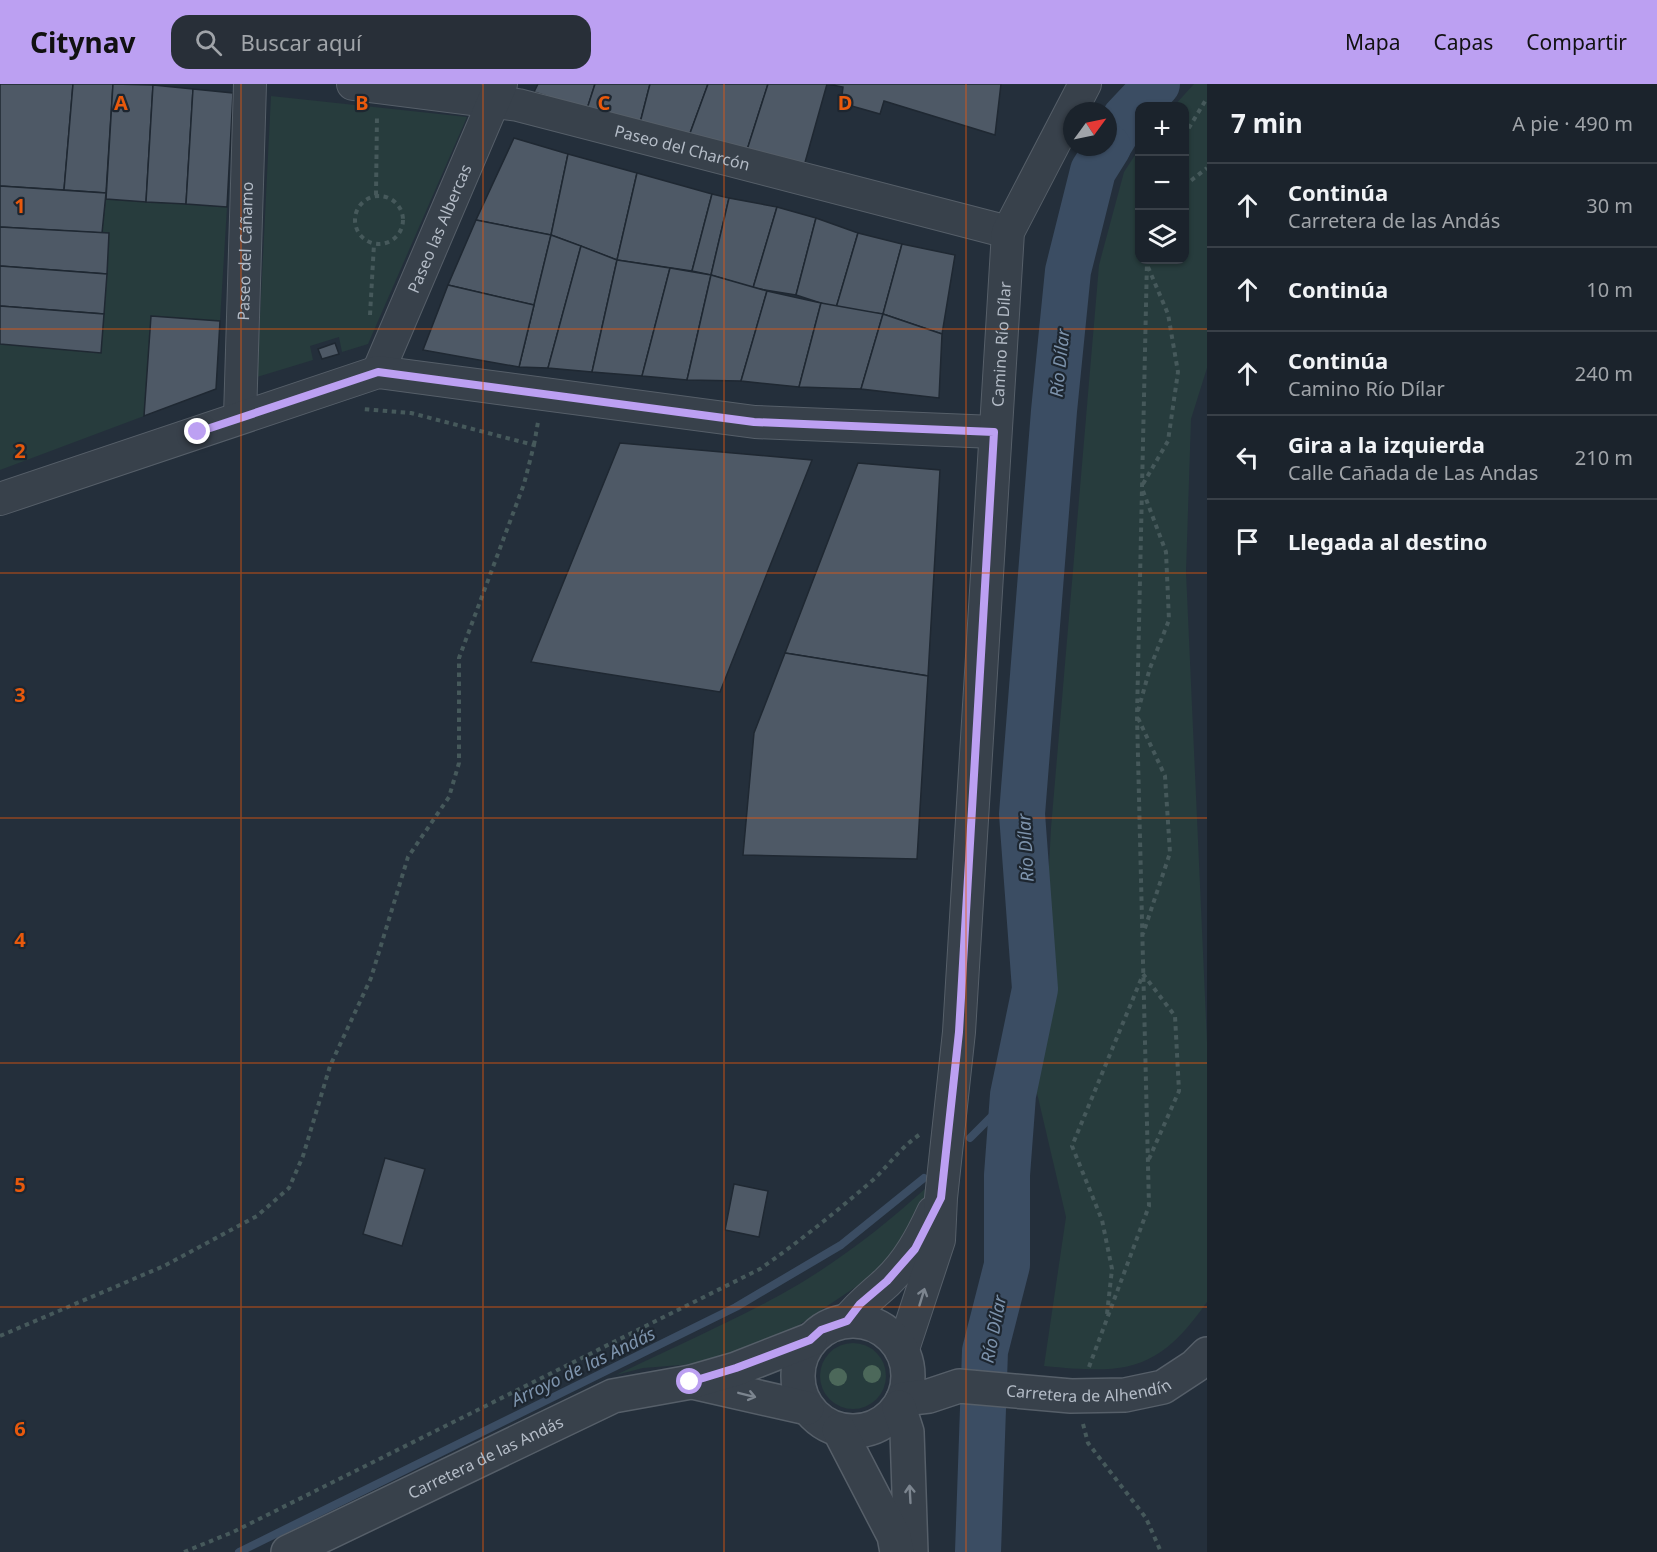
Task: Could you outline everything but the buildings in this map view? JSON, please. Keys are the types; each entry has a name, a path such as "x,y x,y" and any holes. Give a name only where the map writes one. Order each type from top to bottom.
{"street":[{"name":"Paseo del Cáñamo","path":"240,417 250,84"},
{"name":"Camino Río Dílar","path":"904,1356 939,1240 941,1198 959,1032 1008,232 1082,85"},
{"name":"Paseo del Charcón","path":"366,86 497,93 605,126 1008,232"},
{"name":"Paseo las Albercas","path":"378,372 497,93"},
{"path":"0,499 378,372 754,422 994,432"},
{"name":"Camino Río Dílar","path":"847,1321 860,1304 887,1281 915,1249 941,1198"},
{"path":"847,1321 864,1322 879,1328 893,1338 904,1356 907,1387 901,1403 887,1419 872,1428 856,1431 839,1430 816,1418 807,1408 800,1391 797,1374 801,1356 810,1340 821,1330 847,1321"},
{"name":"Carretera de las Andás","path":"288,1552 613,1396 690,1382 736,1368 810,1340"},
{"name":"Carretera de Alhendín","path":"901,1403 959,1386 1125,1395 1162,1387 1195,1366 1207,1354"},
{"name":"Carretera de Alhendín","path":"904,1356 933,1368 959,1386"},
{"name":"Carretera de las Andás","path":"690,1382 785,1405 807,1408"},
{"path":"901,1403 907,1432 911,1552"},
{"path":"839,1430 894,1536 897,1552"}],"path":[{"path":"366,86 376,195"},
{"path":"1189,129 1207,98"},
{"path":"1189,183 1207,168"},
{"path":"376,195 391,198 397,204 403,220 398,236 383,244 366,241 356,228 354,216 363,201 376,195"},
{"path":"1147,264 1137,716 1149,1206 1080,1394 1088,1443 1146,1518 1161,1552"},
{"path":"1142,938 1170,853 1165,776 1137,716 1150,668 1169,620 1166,552 1142,487 1168,441 1178,372 1168,314 1148,264"},
{"path":"0,1336 164,1266 257,1216 289,1188 303,1156 330,1066 371,978 408,857 449,797 459,763 459,658 524,484 534,445 411,413 368,408 357,411"},
{"path":"1143,973 1175,1016 1179,1091 1148,1162"},
{"path":"1106,1321 1112,1269 1104,1229 1072,1146 1143,973"},
{"path":"184,1552 243,1527 760,1269 818,1229 887,1167 901,1147"}],"green space":[{"path":"1194,84 1207,84 1207,368 1191,419 1186,572 1207,1042 1207,1302 1172,1343 1155,1356 1138,1364 1097,1369 1044,1366 1066,1217 1037,1093 1051,828 1099,265 1124,172 1135,155 1135,264 1189,264 1189,102 1178,102"},
{"path":"271,96 467,117 368,344 342,352 339,337 310,346 313,360 257,377"},
{"path":"106,199 227,207 220,321 151,316 144,416 0,470 0,344 101,353 107,274 102,233"},
{"path":"927,1187 918,1221 884,1268 775,1341 706,1363 643,1368 616,1375 740,1316 800,1284 857,1245"},
{"path":"846,1343 860,1343 872,1348 881,1357 886,1376 884,1389 877,1400 860,1409 846,1409 834,1404 825,1395 820,1383 820,1369 825,1357 834,1348"}],"waterway":[{"name":"Río Dílar","path":"1117,131 1125,118 1157,84"},
{"name":"Río Dílar","path":"978,1552 985,1351 1007,1265 1007,1175 1013,1095 1035,989 1022,814 1054,411 1068,271 1093,171 1102,156"},
{"name":"Arroyo de las Andás","path":"970,1138 1013,1095"},
{"name":"Arroyo de las Andás","path":"239,1552 736,1307 841,1245 924,1178"}],"route":[{"path":"198,432 378,372 754,422 994,432 959,1032 941,1198 915,1249 887,1281 860,1304 847,1321 821,1330 810,1340 736,1368 690,1382"}]}
